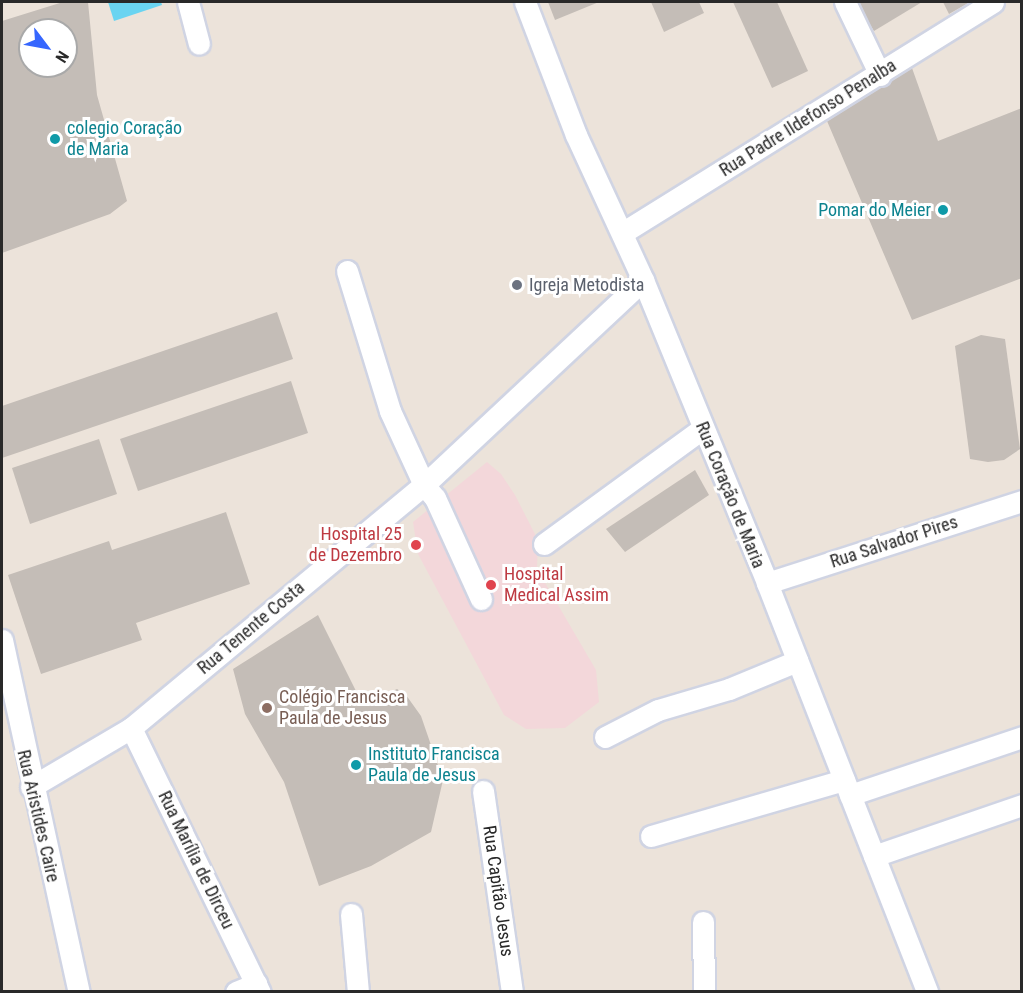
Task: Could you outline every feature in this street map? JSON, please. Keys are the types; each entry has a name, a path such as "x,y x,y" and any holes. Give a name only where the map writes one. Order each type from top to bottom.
{"street":[{"path":"188,2 199,44"},
{"name":"Rua Coração de Maria","path":"525,2 576,135 643,280 767,583 927,992"},
{"path":"844,2 880,75"},
{"name":"Rua Padre Ildefonso Penalba","path":"622,233 880,75 993,2"},
{"path":"347,271 390,411 424,484 435,498 481,599"},
{"name":"Rua Tenente Costa","path":"31,787 131,728 424,484 643,280"},
{"path":"544,544 703,428"},
{"name":"Rua Salvador Pires","path":"767,583 1022,501"},
{"name":"Rua Aristides Caire","path":"2,640 7,695 79,992"},
{"path":"605,737 658,710 729,689 797,661"},
{"name":"Rua Marília de Dirceu","path":"131,728 258,988"},
{"path":"651,836 847,788 1022,737"},
{"name":"Rua Capitão Jesus","path":"483,791 512,992"},
{"path":"874,856 1022,805"},
{"path":"351,914 358,992"},
{"path":"703,922 704,992"},
{"path":"236,992 258,988"}],"shaded area":[{"name":"Hospital Medical Assim","path":"487,462 501,474 515,495 538,540 537,569 596,670 599,702 565,728 526,729 504,715 418,554 413,522"}],"water":[{"path":"108,2 161,2 162,5 114,21"}],"building":[{"name":"colegio Coração de Maria","path":"63,2 88,2 97,95 127,201 110,214 2,253 2,21"},
{"path":"548,2 599,2 555,20"},
{"path":"651,2 699,2 704,13 664,32"},
{"path":"733,2 777,2 808,71 772,88"},
{"path":"856,2 922,2 874,31"},
{"path":"943,2 970,2 949,14"},
{"name":"Pomar do Meier","path":"912,68 938,141 1022,108 1022,278 912,320 827,121"},
{"path":"277,312 293,359 2,458 2,406"},
{"path":"981,335 1005,339 1020,449 1004,460 988,462 970,459 955,346"},
{"path":"291,381 308,433 138,491 120,439"},
{"path":"99,439 117,494 30,524 12,468"},
{"path":"695,470 709,495 625,552 606,529"},
{"path":"226,512 250,584 136,623 142,640 41,674 8,575 109,541 112,550"},
{"name":"Instituto Francisca Paula de Jesus","path":"318,615 363,705 397,689 406,695 421,716 443,780 431,832 371,866 319,886 284,782 245,714 233,669"}],"place":[{"name":"colegio Coração de Maria","path":"55,139"},
{"name":"Pomar do Meier","path":"943,210"},
{"name":"Igreja Metodista","path":"517,285"},
{"name":"Hospital 25 de Dezembro","path":"416,545"},
{"name":"Hospital Medical Assim","path":"491,585"},
{"name":"Colégio Francisca Paula de Jesus","path":"267,708"},
{"name":"Instituto Francisca Paula de Jesus","path":"356,765"}]}
